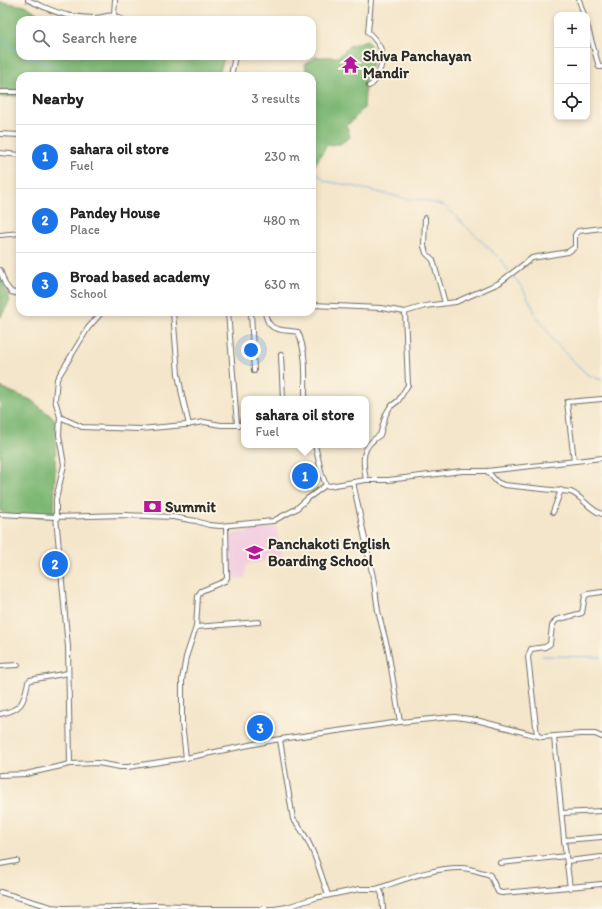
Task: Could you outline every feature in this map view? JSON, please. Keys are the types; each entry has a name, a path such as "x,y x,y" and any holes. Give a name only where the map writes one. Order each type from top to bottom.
{"street":[{"path":"28,0 57,13 71,16"},
{"path":"102,16 114,15 115,0"},
{"path":"368,86 375,80 381,68 384,56 380,45 368,32 371,0"},
{"path":"579,0 583,12"},
{"path":"590,36 599,67 602,67"},
{"path":"233,72 235,60"},
{"path":"0,92 16,92"},
{"path":"0,134 16,135"},
{"path":"0,153 16,155"},
{"path":"425,218 424,246 426,254 433,260 445,303"},
{"path":"316,305 381,308 405,312 425,306 456,302 499,283 532,258 572,250 575,247 575,235 578,231 602,229"},
{"path":"0,235 16,233"},
{"path":"0,270 5,284 11,292 16,293"},
{"path":"369,443 380,435 386,414 390,407 398,401 408,386 405,312"},
{"path":"70,764 68,647 56,517 56,499 64,465 59,435 60,417 55,400 57,379 88,328 98,316"},
{"path":"173,316 180,381 189,425"},
{"path":"228,316 236,424"},
{"path":"251,316 254,371"},
{"path":"266,316 267,324 273,328 298,332 302,340 305,361 305,396"},
{"path":"282,354 284,396"},
{"path":"574,461 567,402 602,399"},
{"path":"60,417 82,427 140,428 189,425 204,422 221,425 241,425"},
{"path":"316,448 326,485"},
{"path":"366,448 363,461 366,480"},
{"path":"0,514 56,517 124,515 173,517 209,525 226,526 273,521 296,509 326,485 329,486 366,480 388,480 462,471 487,470 602,458"},
{"path":"487,470 498,482 504,485 570,492 579,496 591,508 602,514"},
{"path":"353,482 374,582 378,611 388,650 400,722"},
{"path":"553,512 561,490"},
{"path":"186,758 182,723 182,680 187,651 196,627 198,596 201,591 225,581 227,578 226,526"},
{"path":"537,735 528,657 531,649 545,648 550,644 552,626 556,620 582,613 585,596 588,594 602,592"},
{"path":"196,627 259,622"},
{"path":"0,666 18,665"},
{"path":"0,714 17,709 24,700 28,682 30,680 68,672"},
{"path":"0,775 26,774 70,764 98,763 125,767 186,758 280,740 400,722 455,717 476,720 542,737 581,734 595,734 602,737"},
{"path":"554,737 570,888"},
{"path":"280,740 293,819 307,838 328,895"},
{"path":"562,813 602,811"},
{"path":"564,840 602,836"},
{"path":"500,863 566,856"},
{"path":"567,861 602,857"},
{"path":"0,864 17,861"},
{"path":"0,892 51,907 77,908 154,905 185,906 198,909 274,909 287,907 328,895 360,889 376,889 421,873 460,868 475,870 490,875 498,892 502,893 602,884"},
{"path":"376,889 380,890 382,895 383,909"}],"shaded area":[{"name":"Panchakoti English Boarding School","path":"276,527 283,557 246,565 245,578 231,579 227,550 228,535"},
{"path":"248,720 271,720 272,735 248,735"}],"green space":[{"path":"0,2 27,6 41,16 16,16 16,60 224,60 219,72 16,72 16,96 0,97"},
{"path":"367,40 372,49 372,65 367,72 364,84 364,108 347,126 350,137 340,144 327,145 316,163 316,72 306,72 305,64 311,60 316,60 316,57 338,57 349,46"},
{"path":"0,275 10,301 0,318"},
{"path":"0,387 31,400 56,420 54,517 12,516 0,511"}],"waterway":[{"path":"0,39 16,50"},
{"path":"37,60 71,72"},
{"path":"316,173 325,181 407,199 423,200 445,206 500,259 510,273"},
{"path":"512,275 522,287 537,317 553,340 588,375 602,380"},
{"path":"542,656 602,657"}],"place":[{"name":"Shiva Panchayan Mandir","path":"350,65"},
{"name":"sahara oil store","path":"305,476"},
{"name":"Summit","path":"152,507"},
{"name":"Panchakoti English Boarding School","path":"255,553"},
{"name":"Pandey House","path":"55,564"},
{"name":"Broad based academy","path":"260,728"}]}
